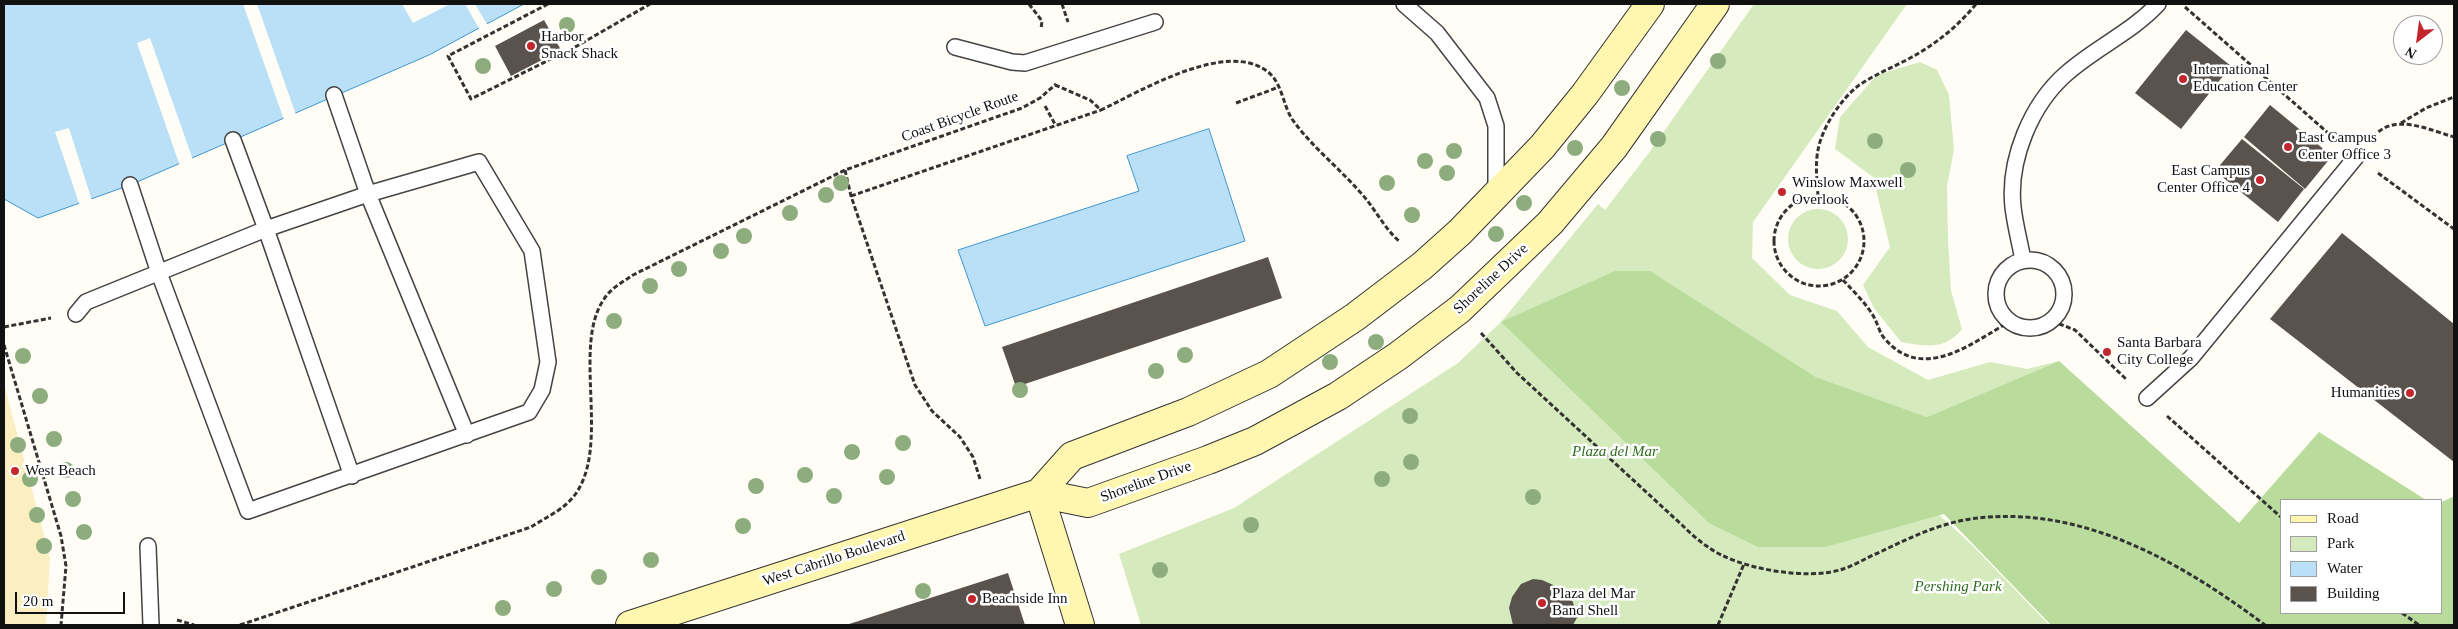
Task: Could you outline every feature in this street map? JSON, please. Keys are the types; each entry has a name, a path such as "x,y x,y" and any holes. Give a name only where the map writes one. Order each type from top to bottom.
{"main road":[{"path":"1080,625 1039,493 1072,456 1188,412 1269,374 1355,317 1422,266 1496,196 1542,147 1585,94 1650,4"},
{"name":"Shoreline Drive","path":"1039,493 1088,503 1208,460 1255,441 1338,396 1398,356 1460,309 1550,223 1614,147 1715,4"},
{"name":"West Cabrillo Boulevard","path":"630,625 1039,493"}],"lane":[{"path":"1404,4 1437,33 1487,98 1496,126 1498,146 1496,196"},
{"path":"2023,260 2013,207 2014,178 2020,149 2029,125 2040,106 2066,73 2139,21 2158,4"},
{"path":"956,47 1012,62 1025,63 1155,22"},
{"path":"334,95 368,194 467,435"},
{"path":"233,140 352,476"},
{"path":"2147,398 2191,358 2356,157"},
{"path":"76,314 86,302 159,273 266,229 368,194 479,162 532,251 548,362 542,390 529,412 352,476 248,511 159,273 130,185"},
{"path":"2034,259 2045,263 2062,279 2064,302 2052,321 2042,326 2031,328 2019,327 2009,322 1997,303 1998,281 2012,264 2034,259"},
{"path":"148,546 151,625"}],"path":[{"path":"548,4 448,56 471,99 577,46 650,4"},
{"path":"1029,4 1042,21 1040,32"},
{"path":"1062,4 1067,18 1069,48 1055,85 1090,100 1101,110"},
{"path":"1818,196 1816,162 1818,148 1835,112 1857,87 1913,57 1948,33 1965,18 1976,4"},
{"path":"2182,4 2356,157 2454,229"},
{"path":"972,457 960,437 932,411 916,385 851,196 1101,110 1174,75 1221,62 1236,60 1254,64 1269,73 1279,88 1292,118 1362,193 1387,231 1402,243"},
{"name":"Coast Bicycle Route","path":"851,196 845,170 1022,108 1040,98 1055,85"},
{"path":"1236,103 1279,88"},
{"path":"2356,157 2376,133 2400,124 2426,108 2454,97"},
{"path":"1045,106 1056,126"},
{"path":"2400,124 2413,125 2454,137"},
{"path":"1818,196 1833,198 1846,205 1856,216 1863,229 1864,244 1861,258 1854,270 1843,280 1829,285 1813,286 1799,282 1786,273 1778,260 1774,245 1775,230 1781,216 1798,202 1818,196"},
{"path":"1843,280 1870,311 1884,338 1898,351 1918,358 1954,355 2009,322"},
{"path":"4,327 76,314"},
{"path":"1476,328 1517,373 1682,525 1709,548 1744,564 1804,574 1842,569 1917,534 1952,522 1989,516 2052,520 2101,533 2148,552 2186,571 2220,592 2265,625"},
{"path":"4,345 61,536 66,566 61,625"},
{"path":"1718,625 1744,564"},
{"path":"2403,614 2419,625"}],"green space":[{"name":"Plaza del Mar","path":"1754,4 1907,4 1753,222 1752,258 1790,295 1837,311 1868,347 1928,380 1990,362 2027,369 2059,361 1927,417 1816,377 1728,321 1973,546 2049,625 1141,625 1119,554 1234,508 1458,363 1501,322 1598,204 1605,210 1648,154"},
{"path":"1920,62 1937,70 1949,95 1954,150 1947,186 1948,239 1951,291 1962,329 1949,341 1934,345 1901,342 1874,308 1863,285 1890,247 1873,177 1835,149 1840,117 1877,75"},
{"path":"1812,209 1824,209 1835,214 1843,222 1848,233 1846,251 1835,264 1824,269 1812,269 1801,264 1793,256 1788,245 1788,233 1793,222 1801,214"},
{"path":"1615,271 1650,271 1816,377 1927,417 2059,361 2239,523 2319,432 2424,499 2280,499 2280,614 2443,614 2443,502 2454,496 2454,625 2051,625 1944,514 1825,547 1758,547 1709,523 1501,322"}],"sand":[{"name":"West Beach","path":"4,384 50,558 46,625 4,625"}],"water":[{"path":"4,4 524,4 429,55 130,185 38,218 4,199"},
{"path":"1209,129 1245,241 985,326 958,250 1139,191 1127,156"}],"pier":[{"path":"243,4 257,4 296,115 284,120"},
{"path":"402,4 450,4 413,23"},
{"path":"465,4 475,4 488,26 480,30"},
{"path":"150,38 193,160 180,166 137,43"},
{"path":"69,128 92,201 80,206 55,132"}],"building":[{"path":"544,20 561,50 511,76 495,46"},
{"name":"International Education Center","path":"2186,30 2231,66 2181,129 2135,93"},
{"name":"East Campus Center Office 3","path":"2270,105 2332,156 2305,189 2244,137"},
{"name":"East Campus Center Office 4","path":"2242,139 2304,189 2278,222 2215,171"},
{"name":"Humanities","path":"2342,233 2454,324 2454,462 2270,319"},
{"path":"1268,257 1282,298 1016,387 1002,347"},
{"name":"Beachside Inn","path":"1008,573 1025,625 846,625"},
{"name":"Plaza del Mar Band Shell","path":"1533,579 1542,580 1569,592 1578,616 1573,625 1513,625 1509,608 1512,597 1521,584"}],"place":[{"name":"Harbor Snack Shack","path":"531,46"},
{"name":"International Education Center","path":"2183,79"},
{"name":"East Campus Center Office 3","path":"2288,147"},
{"name":"East Campus Center Office 4","path":"2260,180"},
{"name":"Winslow Maxwell Overlook","path":"1782,192"},
{"name":"Santa Barbara City College","path":"2107,352"},
{"name":"Humanities","path":"2410,393"},
{"name":"West Beach","path":"15,471"},
{"name":"Beachside Inn","path":"972,599"},
{"name":"Plaza del Mar Band Shell","path":"1542,603"}],"park label":[{"name":"Pershing Park","path":"1958,587"}]}
